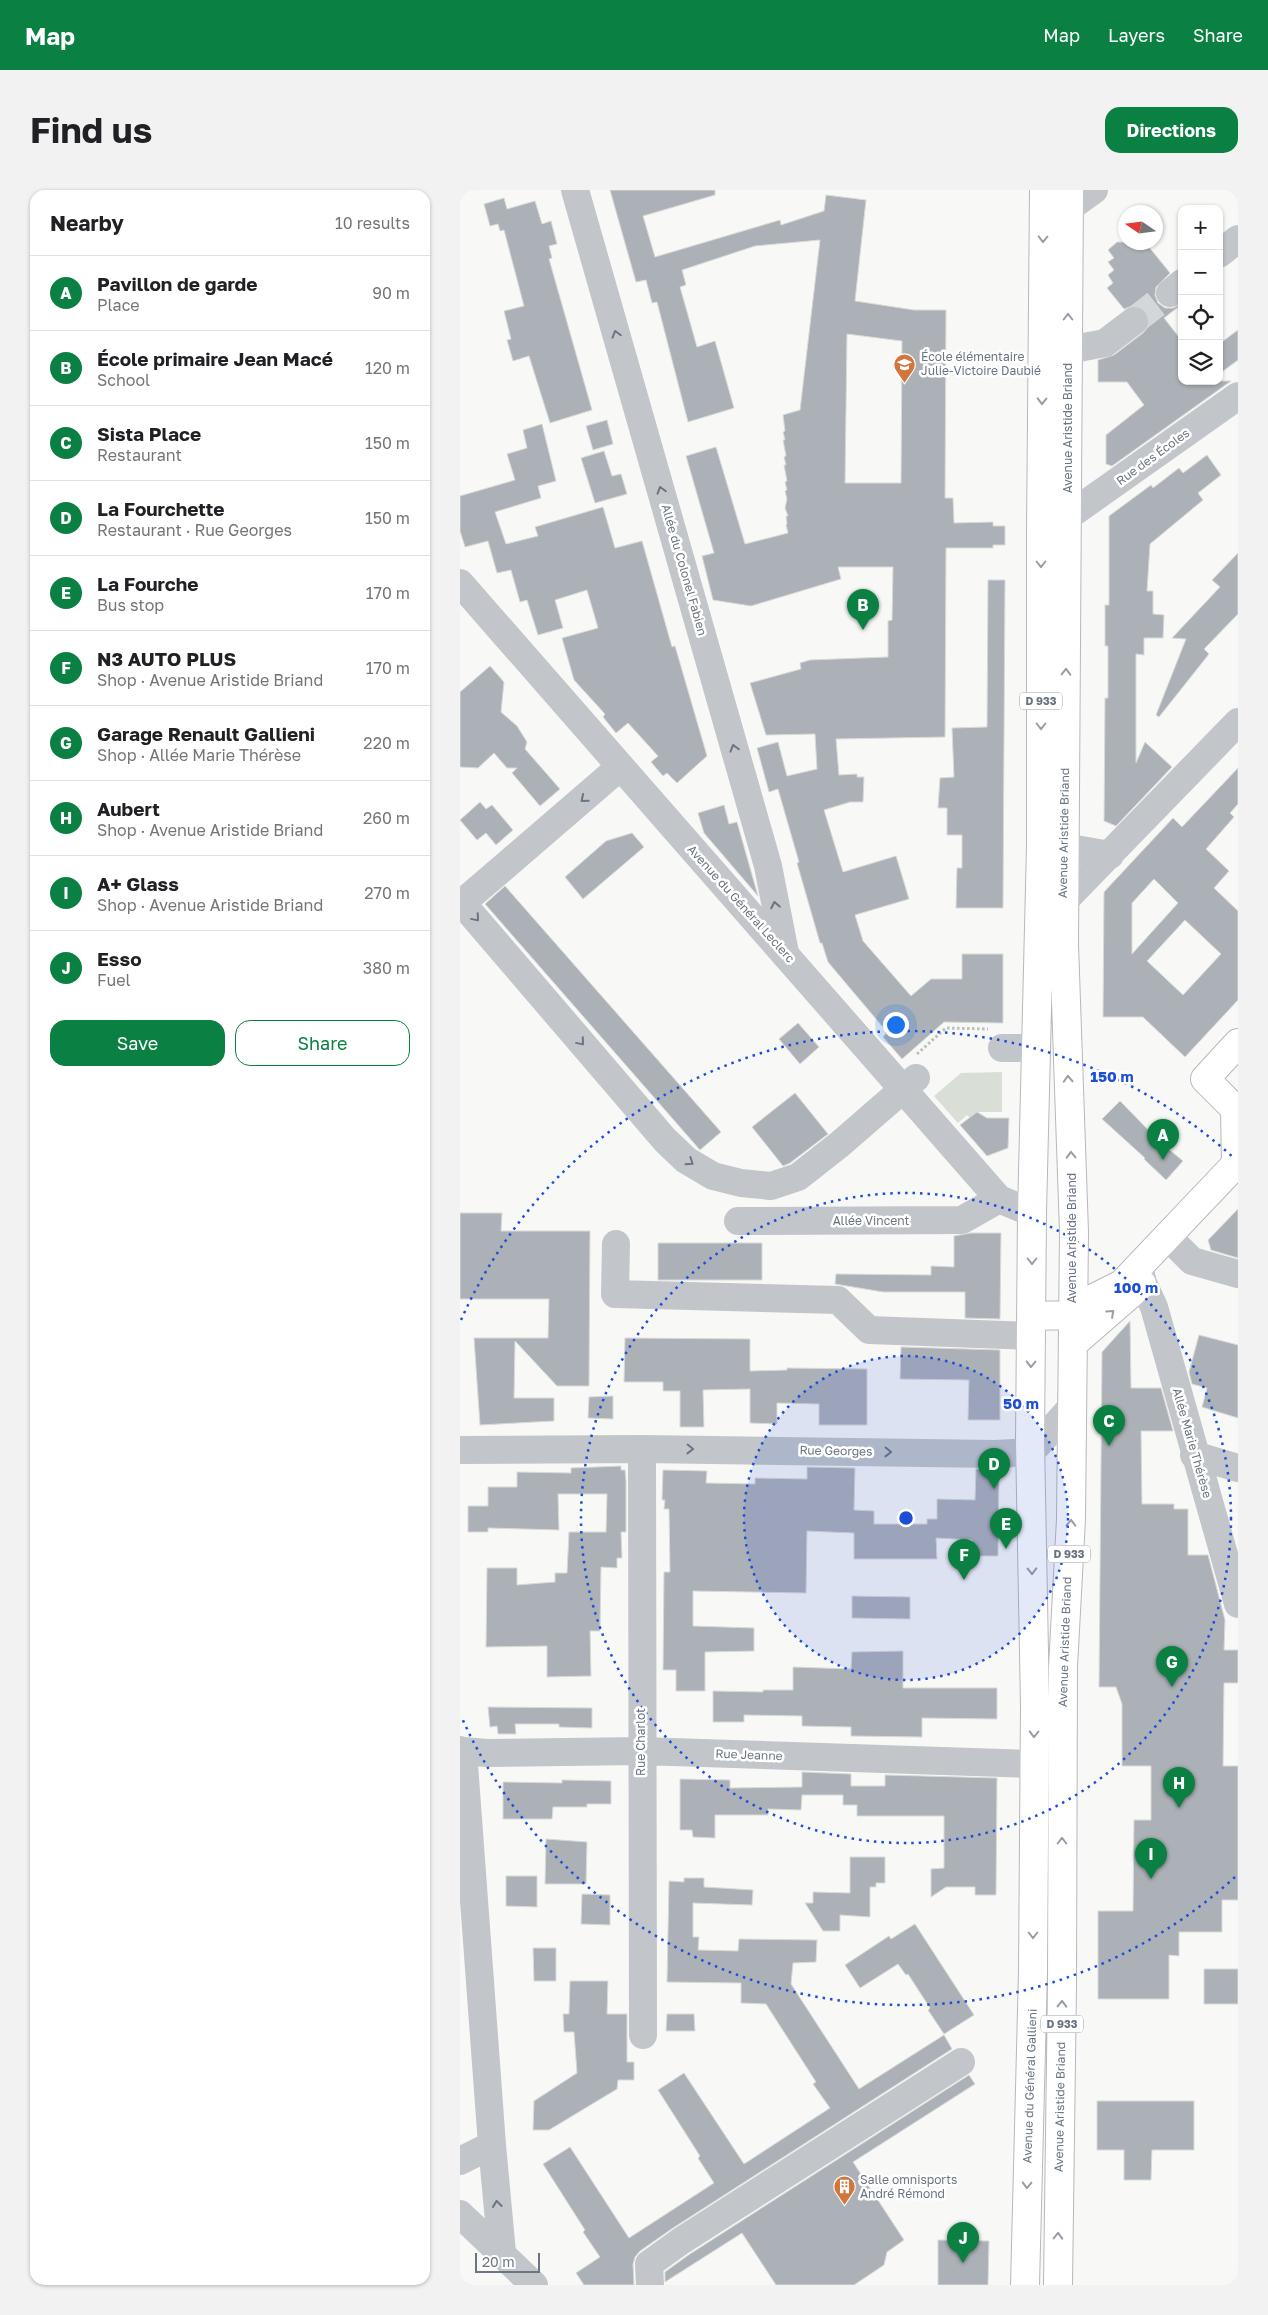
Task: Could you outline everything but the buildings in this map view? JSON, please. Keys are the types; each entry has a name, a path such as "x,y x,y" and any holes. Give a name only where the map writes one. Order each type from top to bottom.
{"main road":[{"name":"Avenue Aristide Briand","path":"1034,1886 1031,1326 1041,846 1040,531 1044,190"},
{"name":"Avenue Aristide Briand","path":"1058,2285 1062,1985 1062,1667 1071,1519 1074,1232 1066,1020 1064,901 1069,199"},
{"path":"1031,1326 1073,1315 1090,1300 1141,1275 1178,1247 1237,1174 1237,1111 1205,1079 1238,1043"},
{"path":"1031,1326 1048,1342 1073,1344 1237,1174"},
{"path":"1032,1212 1074,1232"},
{"name":"Avenue du Général Gallieni","path":"1025,2285 1034,1886"}],"street":[{"name":"Allée du Colonel Fabien","path":"575,190 765,856 785,952"},
{"path":"1069,199 1094,190"},
{"path":"1223,251 1238,239"},
{"path":"1068,350 1105,343 1134,321"},
{"name":"Rue des Écoles","path":"1067,517 1238,396"},
{"name":"Avenue du Général Leclerc","path":"460,582 785,952 905,1081 1000,1199 1032,1212"},
{"path":"1064,901 1238,722"},
{"path":"620,766 462,903 665,1140 686,1160 712,1176 741,1183 771,1186 798,1177 905,1081"},
{"path":"1064,847 1110,855"},
{"path":"998,1038 1036,1048"},
{"name":"Allée Vincent","path":"738,1221 962,1220 1000,1199"},
{"path":"616,1244 615,1294 838,1300 869,1330 1031,1326"},
{"path":"1178,1247 1192,1261 1238,1274"},
{"name":"Allée Marie Thérèse","path":"1141,1275 1154,1307 1194,1455 1228,1538 1238,1604"},
{"path":"1031,1452 1071,1408"},
{"name":"Rue Georges","path":"462,1450 642,1448 995,1454 1031,1452"},
{"name":"Rue Charlot","path":"642,1448 641,1751 643,2035"},
{"path":"1194,1455 1238,1468"},
{"path":"462,1751 502,2253"},
{"name":"Rue Jeanne","path":"462,1751 487,1753 641,1751 1034,1764"},
{"path":"650,2285 649,2264 961,2062"},
{"path":"460,2161 492,2144"},
{"path":"460,2214 534,2285"}],"path":[{"path":"905,1081 946,1028 998,1038"}],"shaded area":[{"path":"1002,1072 1002,1112 977,1112 970,1118 967,1115 958,1123 934,1096 961,1073"}],"tunnel":[{"path":"1134,321 1170,293"}],"place":[{"name":"École élémentaire Julie-Victoire Daubié","path":"905,383"},
{"name":"École primaire Jean Macé","path":"863,630"},
{"name":"Pavillon de garde","path":"1163,1160"},
{"name":"Sista Place","path":"1109,1446"},
{"name":"La Fourchette","path":"994,1489"},
{"name":"La Fourche","path":"1006,1549"},
{"name":"N3 AUTO PLUS","path":"964,1580"},
{"name":"Garage Renault Gallieni","path":"1172,1687"},
{"name":"Aubert","path":"1179,1808"},
{"name":"A+ Glass","path":"1151,1879"},
{"name":"Salle omnisports André Rémond","path":"844,2206"},
{"name":"Esso","path":"963,2263"}]}
